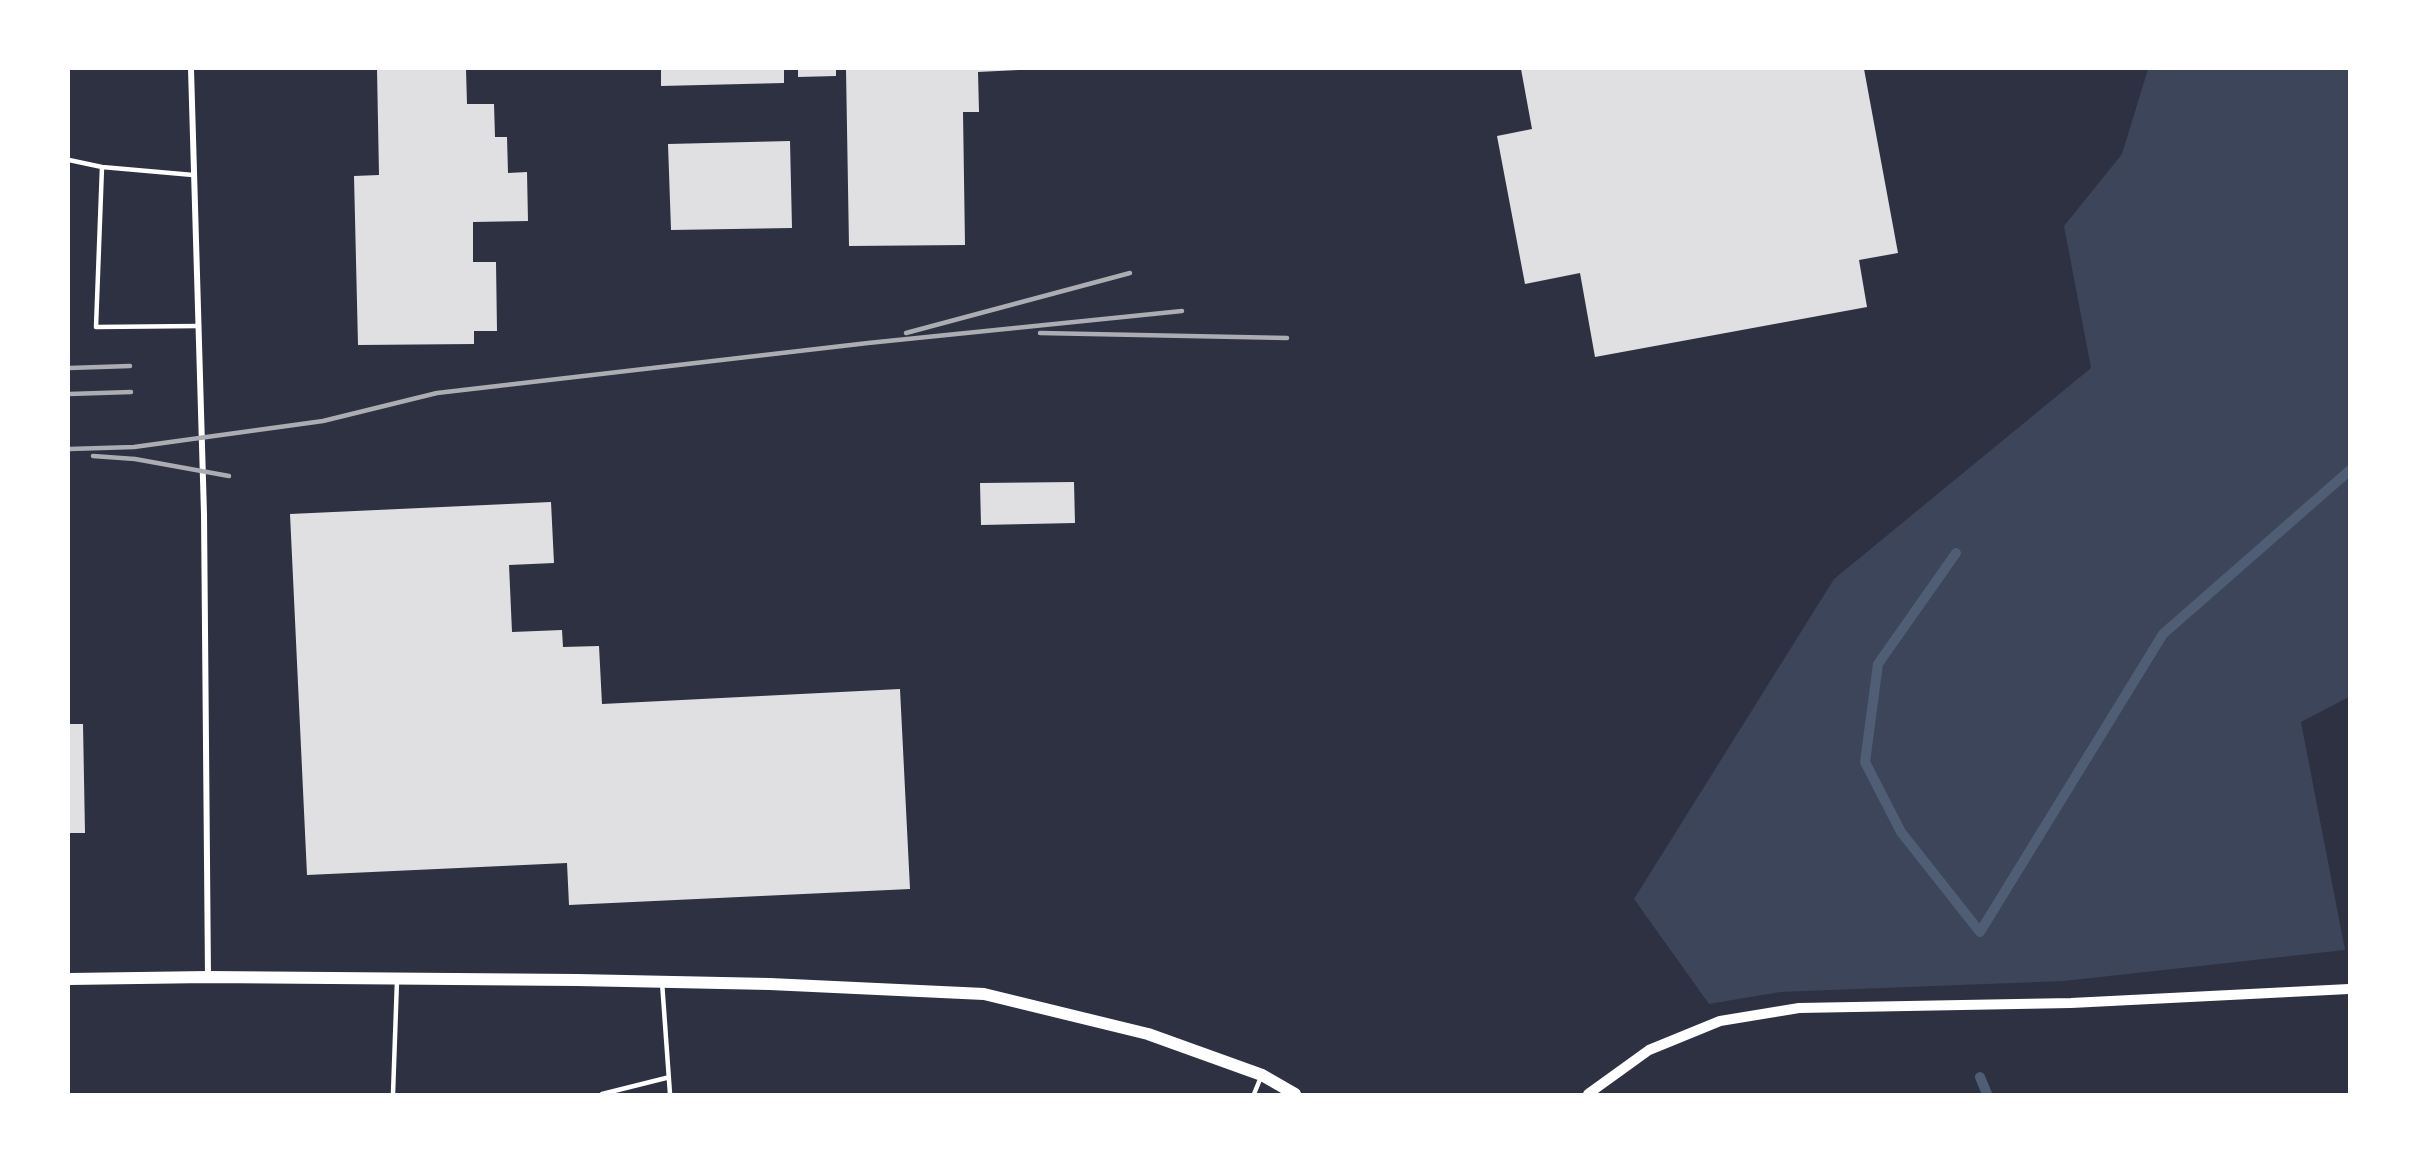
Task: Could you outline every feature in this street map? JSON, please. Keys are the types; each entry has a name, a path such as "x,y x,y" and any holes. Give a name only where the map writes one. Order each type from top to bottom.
{"main road":[{"path":"69,979 208,977 662,982 984,994 1148,1034 1262,1075 1295,1094"}],"street":[{"path":"191,69 199,326 208,977"},
{"path":"1588,1094 1649,1050 1720,1021 1799,1008 2071,1003 2349,989"}],"lane":[{"path":"69,160 102,167 193,175"},
{"path":"102,167 96,327 199,326"},
{"path":"393,1094 398,979"},
{"path":"662,982 666,1078 670,1094"},
{"path":"1254,1094 1262,1075"},
{"path":"602,1094 666,1078"}],"shaded area":[{"path":"2148,69 2349,69 2349,697 2301,722 2345,950 2064,981 1780,992 1709,1004 1634,899 1834,579 2091,368 2064,226 2122,154"}],"building":[{"path":"377,69 466,69 467,104 494,104 495,137 507,137 508,173 527,172 528,221 473,222 473,262 496,262 497,331 474,331 474,344 358,345 354,176 379,175"},
{"path":"661,69 784,69 784,83 661,86"},
{"path":"798,69 836,69 836,76 798,77"},
{"path":"846,69 1039,69 978,72 979,112 963,112 965,245 849,246"},
{"path":"1521,69 1864,69 1898,253 1859,260 1867,307 1595,357 1580,273 1525,284 1497,136 1532,129"},
{"path":"790,141 792,228 671,230 668,144"},
{"path":"1074,482 1075,523 981,525 980,483"},
{"path":"551,502 554,563 509,565 512,632 562,630 563,647 599,646 602,704 900,689 910,889 569,905 567,863 307,875 290,514"},
{"path":"69,724 83,724 85,833 69,833"}],"waterway":[{"path":"1956,553 1878,664 1865,762 1901,832 1980,932 2163,634 2349,471"},
{"path":"1980,1077 1987,1094"}],"railway":[{"path":"906,333 1130,273"},
{"path":"69,449 134,447 323,421 437,393 868,343 1182,311"},
{"path":"1040,333 1287,338"},
{"path":"69,368 130,366"},
{"path":"69,394 131,392"},
{"path":"93,456 135,459 229,476"}]}
